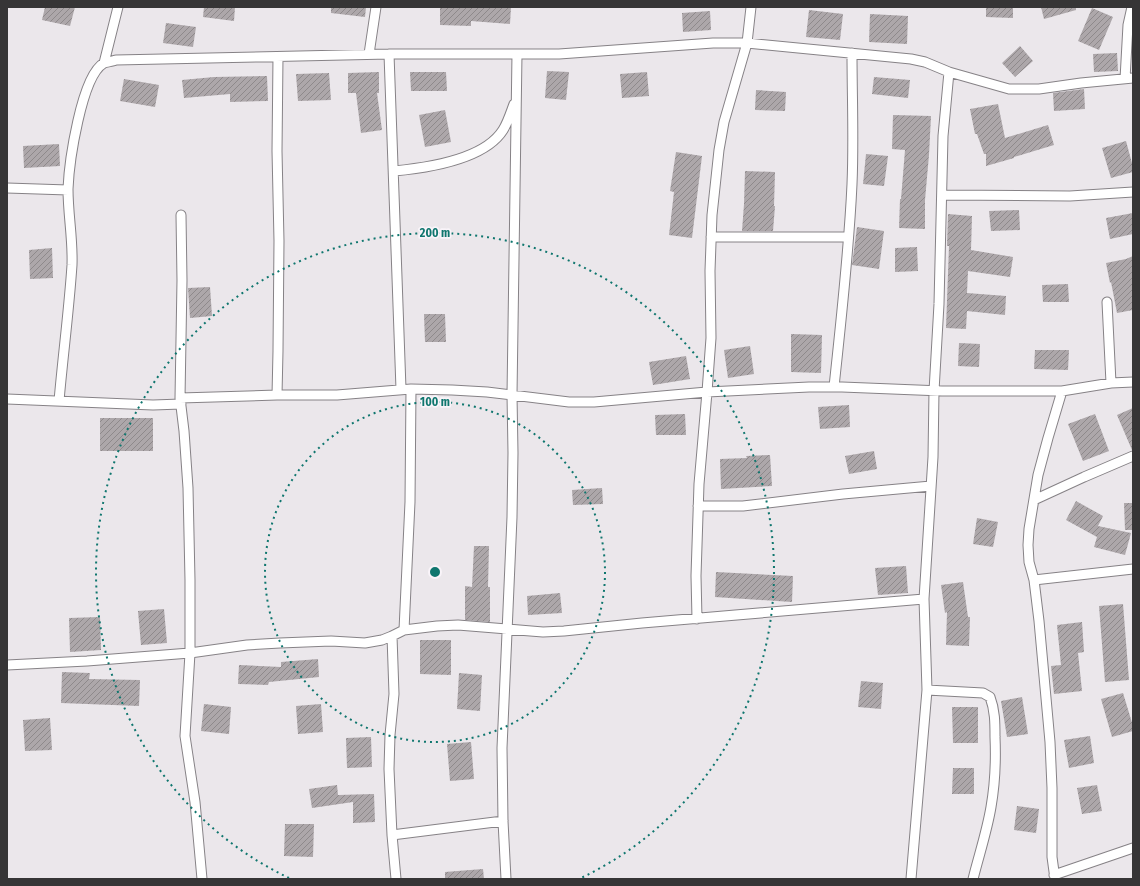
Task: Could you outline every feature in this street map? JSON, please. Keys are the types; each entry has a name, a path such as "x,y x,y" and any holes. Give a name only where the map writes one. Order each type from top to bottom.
{"street":[{"path":"104,63 118,7"},
{"path":"369,54 376,7"},
{"path":"697,619 696,576 698,506 711,338 711,237 719,150 724,122 747,43 751,7"},
{"path":"59,401 62,359 69,306 72,257 68,190 71,155 85,96 97,70 104,63 116,60 369,54 559,54 685,44 747,43 911,59 925,62 949,72 1009,89 1039,89 1129,78 1128,25 1132,7"},
{"path":"834,387 853,168 852,53"},
{"path":"388,54 394,171 401,389"},
{"path":"506,879 503,821 502,748 512,517 512,395 517,54"},
{"path":"277,394 279,265 277,151 278,56"},
{"path":"911,879 927,690 924,599 933,457 934,391 943,195 943,136 949,72"},
{"path":"394,171 414,169 462,158 481,150 494,140 503,130 516,99"},
{"path":"7,188 68,190"},
{"path":"943,195 1070,196 1133,192"},
{"path":"181,215 181,401 188,488 190,580 190,653 185,736 195,802 202,879"},
{"path":"711,237 848,238"},
{"path":"1108,302 1112,383"},
{"path":"7,400 153,405 181,401 277,394 337,395 412,389 459,390 487,392 551,401 594,402 707,392 834,387 934,391 1062,391 1112,383 1133,382"},
{"path":"404,630 410,502 412,389"},
{"path":"1062,391 1038,475 1029,529 1028,545 1029,562 1034,580 1039,621 1052,766 1051,840 1055,877 1133,848"},
{"path":"1034,500 1133,456"},
{"path":"698,506 742,506 931,486"},
{"path":"1034,580 1133,569"},
{"path":"7,665 87,661 190,653 247,645 331,641 365,643 382,640 404,630 422,627 444,626 543,632 564,631 924,599"},
{"path":"392,636 394,694 390,736 389,770 396,879"},
{"path":"927,690 983,693 990,697 993,706 995,720 996,759 994,788 991,809 974,879"},
{"path":"392,835 503,821"}],"building":[{"path":"45,7 75,7 70,26 42,20"},
{"path":"204,7 235,7 234,21 203,17"},
{"path":"331,7 366,7 365,17 331,13"},
{"path":"440,7 511,7 510,24 471,21 471,26 440,25"},
{"path":"986,7 1013,7 1013,18 986,17"},
{"path":"1041,7 1076,7 1076,10 1044,19"},
{"path":"1092,8 1113,17 1099,50 1078,41"},
{"path":"809,10 843,14 840,40 806,37"},
{"path":"710,11 711,30 683,32 682,13"},
{"path":"870,14 908,16 907,44 869,42"},
{"path":"166,23 196,27 193,47 163,43"},
{"path":"1020,46 1033,61 1015,77 1002,63"},
{"path":"1117,53 1118,71 1094,72 1093,54"},
{"path":"547,71 569,72 566,100 545,98"},
{"path":"379,72 379,93 377,93 382,130 361,133 356,93 348,93 348,73"},
{"path":"410,72 446,72 447,91 411,91"},
{"path":"647,72 649,96 622,98 620,74"},
{"path":"329,73 331,100 298,101 296,74"},
{"path":"267,76 268,101 230,102 230,94 184,98 182,80 214,77"},
{"path":"874,77 910,80 908,98 872,94"},
{"path":"124,79 159,85 155,107 120,101"},
{"path":"1084,89 1085,109 1054,111 1053,93"},
{"path":"756,90 786,92 785,111 755,110"},
{"path":"998,104 1005,138 1048,125 1054,145 986,166 986,154 984,154 977,134 975,134 970,109"},
{"path":"445,110 451,142 425,147 419,115"},
{"path":"893,115 931,116 925,200 925,229 899,228 900,199 905,150 892,149"},
{"path":"1126,141 1133,172 1111,178 1102,148"},
{"path":"59,144 60,166 24,168 23,146"},
{"path":"676,152 702,156 692,238 669,235 674,192 670,191"},
{"path":"866,154 888,156 884,186 863,184"},
{"path":"745,171 775,172 773,231 742,231"},
{"path":"1019,210 1020,230 991,231 989,211"},
{"path":"1133,213 1133,234 1110,239 1106,218"},
{"path":"948,214 972,216 971,250 1013,257 1010,277 968,271 967,293 1006,296 1005,315 967,311 966,329 946,328 949,246 947,246"},
{"path":"857,227 884,231 879,269 852,265"},
{"path":"917,247 918,271 895,272 895,248"},
{"path":"52,248 53,278 30,279 29,250"},
{"path":"1133,256 1133,310 1117,313 1106,263"},
{"path":"1068,284 1069,302 1043,302 1042,285"},
{"path":"210,287 212,316 190,318 188,288"},
{"path":"424,314 445,314 446,342 425,342"},
{"path":"791,334 822,335 821,373 791,372"},
{"path":"959,343 980,344 979,367 958,366"},
{"path":"750,346 754,374 728,378 724,350"},
{"path":"1035,350 1069,350 1068,370 1034,369"},
{"path":"686,356 690,379 653,385 649,362"},
{"path":"849,405 850,427 820,429 818,407"},
{"path":"1133,408 1133,450 1132,450 1117,415"},
{"path":"685,414 686,435 656,435 655,415"},
{"path":"1095,414 1109,451 1083,461 1068,424"},
{"path":"100,418 153,418 153,451 100,451"},
{"path":"874,451 877,469 849,474 845,456"},
{"path":"770,455 772,486 721,489 720,459"},
{"path":"602,488 603,504 573,505 572,490"},
{"path":"1076,501 1103,516 1098,526 1131,533 1125,555 1094,547 1097,537 1066,520"},
{"path":"1124,503 1133,503 1133,530 1125,530"},
{"path":"977,518 998,522 993,547 973,544"},
{"path":"474,546 489,546 488,587 490,587 490,622 465,620 465,586 472,587"},
{"path":"906,566 908,593 878,595 875,568"},
{"path":"716,572 793,576 792,602 715,597"},
{"path":"963,582 968,617 970,617 969,646 946,645 947,612 945,613 941,585"},
{"path":"560,593 562,613 528,615 527,596"},
{"path":"1123,604 1129,680 1105,682 1099,606"},
{"path":"164,609 167,643 141,645 138,611"},
{"path":"100,617 101,650 70,652 69,618"},
{"path":"1082,622 1084,652 1078,653 1082,691 1054,694 1051,666 1061,665 1057,625"},
{"path":"420,640 451,640 451,675 420,674"},
{"path":"318,659 319,677 269,682 268,685 238,684 239,665 281,667 281,662"},
{"path":"62,672 90,673 89,679 140,680 139,706 61,703"},
{"path":"459,673 482,675 480,711 457,709"},
{"path":"861,681 883,683 881,709 858,707"},
{"path":"1123,693 1133,726 1133,731 1112,737 1101,699"},
{"path":"1022,697 1028,734 1007,737 1001,701"},
{"path":"204,704 231,707 229,734 201,731"},
{"path":"321,704 323,732 298,734 296,706"},
{"path":"952,707 978,707 978,743 953,743"},
{"path":"50,718 52,750 25,751 23,720"},
{"path":"1090,736 1094,763 1069,768 1064,740"},
{"path":"371,737 372,767 347,768 346,738"},
{"path":"471,742 474,779 450,781 447,744"},
{"path":"953,768 974,768 974,794 952,794"},
{"path":"337,785 338,795 374,794 375,822 353,823 353,802 312,808 309,789"},
{"path":"1097,785 1102,811 1082,814 1077,788"},
{"path":"1017,806 1039,809 1036,833 1014,830"},
{"path":"285,824 314,824 313,857 284,856"},
{"path":"483,869 484,879 445,879 445,872"}]}
